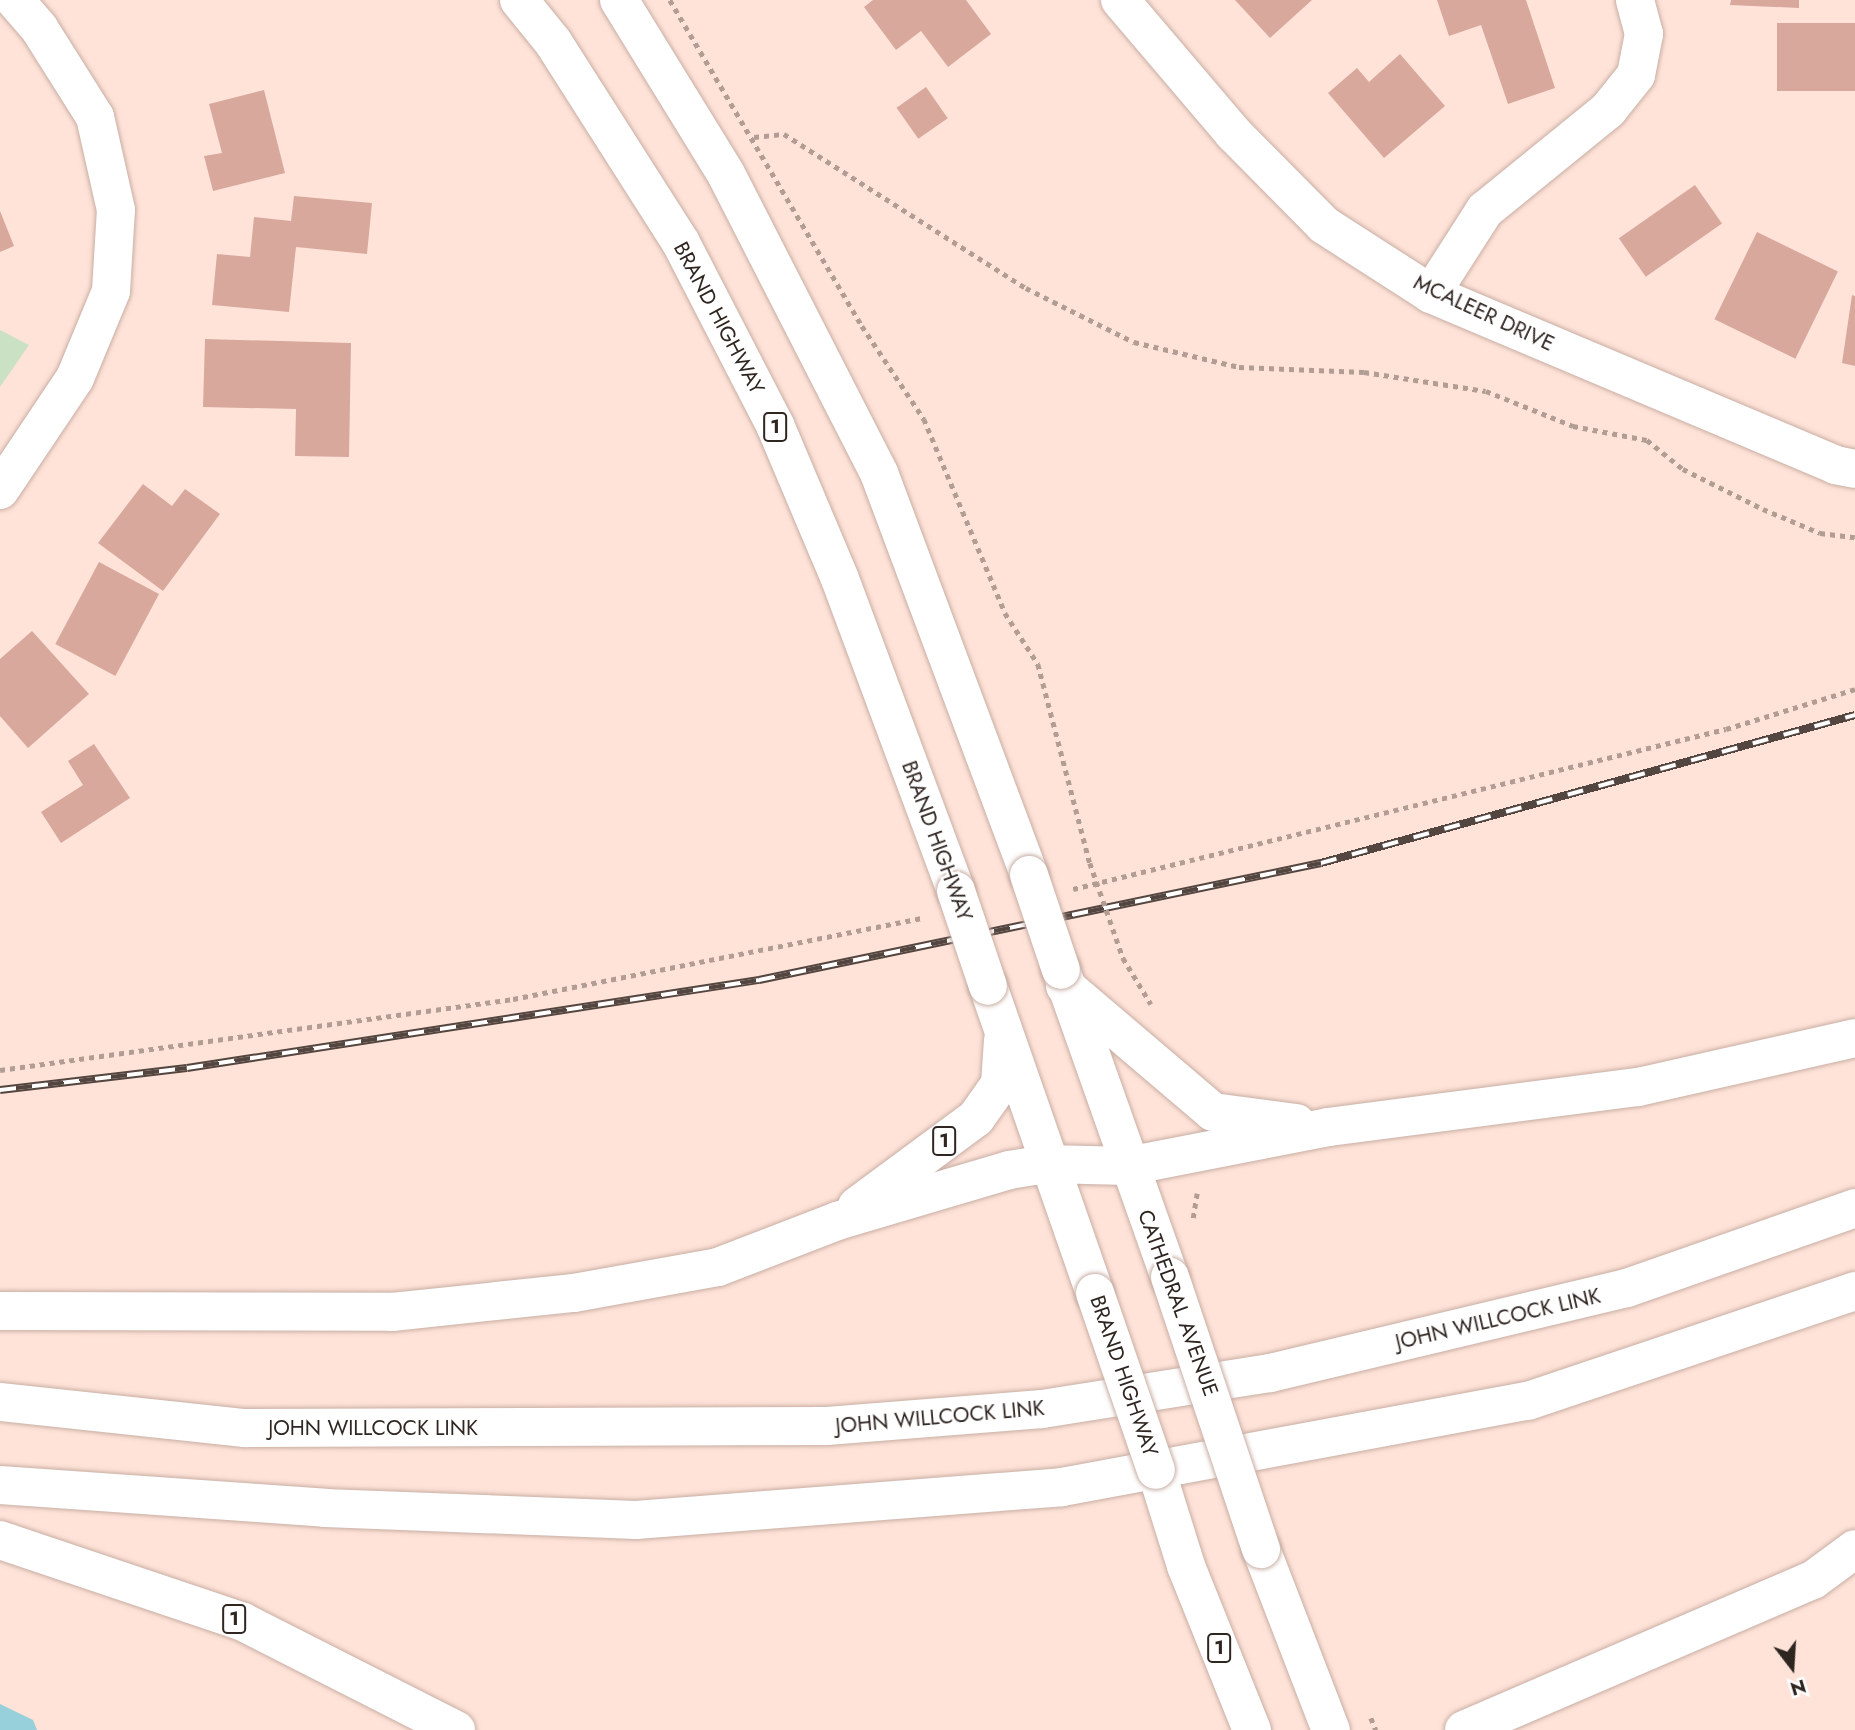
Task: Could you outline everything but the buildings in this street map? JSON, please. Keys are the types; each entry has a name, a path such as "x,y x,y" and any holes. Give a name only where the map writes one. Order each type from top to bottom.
{"main road":[{"path":"0,490 75,378 111,291 116,210 95,117 40,28 15,0"},
{"name":"BRAND HIGHWAY","path":"519,0 553,42 681,243 775,425 840,579 956,891 1186,1566 1252,1730"},
{"name":"CATHEDRAL AVENUE","path":"619,0 726,174 879,473 1028,875 1128,1166 1170,1277 1261,1549 1331,1730"},
{"name":"MCALEER DRIVE","path":"1120,0 1233,133 1324,225 1431,294 1835,466 1855,469"},
{"path":"1431,294 1485,210 1608,110 1636,75 1644,34 1635,0"},
{"path":"1063,978 1213,1112 1329,1127"},
{"name":"1","path":"837,1221 976,1118 1000,1084 1003,1030"},
{"path":"1047,1164 1128,1166 1329,1127 1638,1087 1855,1038"},
{"name":"1","path":"0,1311 392,1312 574,1293 718,1267 837,1221 1047,1164"},
{"name":"JOHN WILLCOCK LINK","path":"0,1402 245,1428 827,1426 1042,1409 1270,1373 1627,1288 1855,1208"},
{"path":"0,1485 326,1508 636,1520 1062,1487 1528,1401 1855,1291"},
{"name":"1","path":"0,1540 243,1622 456,1730"},
{"path":"1464,1730 1501,1722 1813,1580 1855,1549"}],"path":[{"path":"670,0 754,137 862,327 924,419 1005,613 1038,664 1090,863 1124,958 1158,1015"},
{"path":"754,137 784,134 1026,288 1134,342 1239,367 1364,372 1486,391 1573,426 1647,440 1684,469 1763,509 1820,533 1855,537"}],"green space":[{"path":"0,330 29,345 0,387"}],"water":[{"path":"0,1704 33,1720 37,1730 0,1730"}],"railway":[{"path":"0,1090 187,1068 759,980 1321,863 1855,715"}]}
